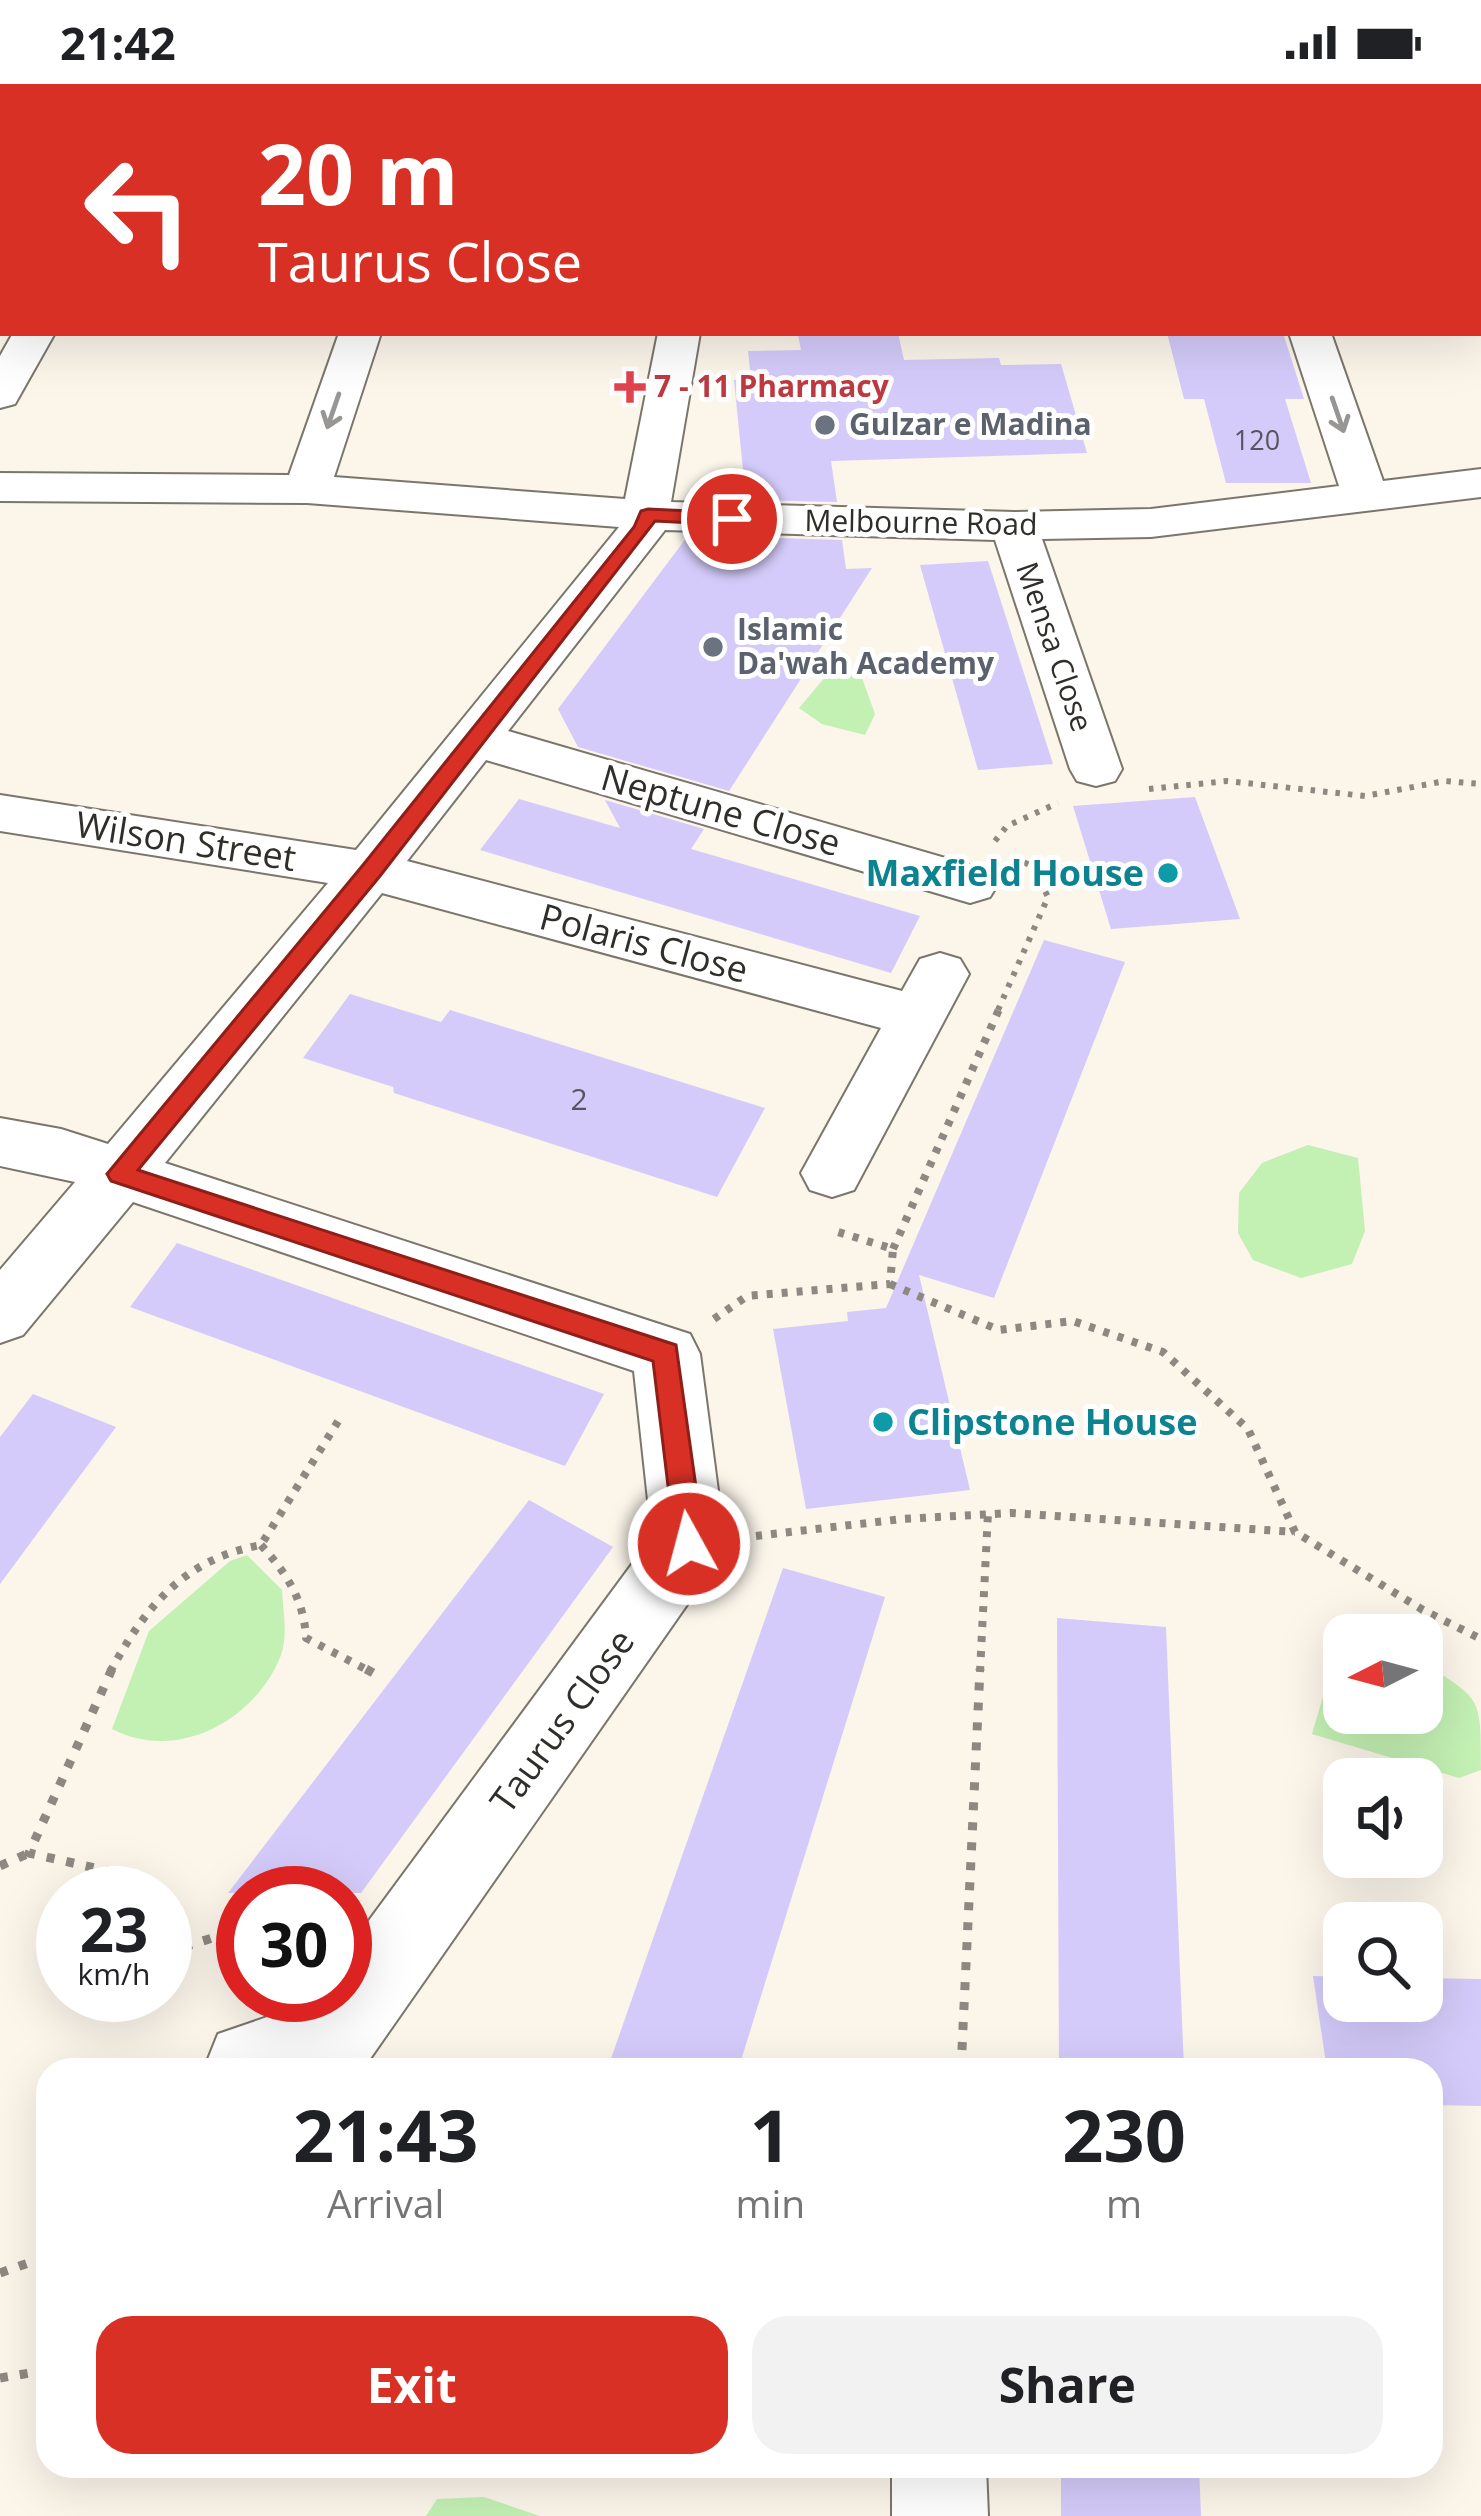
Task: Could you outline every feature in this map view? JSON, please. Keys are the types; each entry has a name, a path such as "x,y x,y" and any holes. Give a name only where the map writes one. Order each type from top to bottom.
{"street":[{"path":"0,395 32,336"},
{"path":"307,489 359,336"},
{"path":"0,1316 371,871 472,738 644,528 678,336"},
{"path":"1311,336 1366,497"},
{"name":"Melbourne Road","path":"0,487 307,489 648,515 1014,526 1151,524 1481,483"},
{"name":"Mensa Close","path":"1014,526 1096,769"},
{"name":"Neptune Close","path":"472,738 990,870"},
{"name":"Wilson Street","path":"0,813 371,871"},
{"name":"Polaris Close","path":"371,871 928,995 832,1173"},
{"path":"0,1142 61,1153 666,1354 689,1544"},
{"name":"Taurus Close","path":"267,2058 335,2036 689,1544"},
{"path":"939,2478 940,2516"}],"path":[{"path":"1145,789 1227,781 1365,796 1445,781 1481,784"},
{"path":"890,1283 892,1249 1048,897 1032,866 990,870"},
{"path":"832,1173 806,1222 892,1249"},
{"path":"666,1354 746,1296 890,1283 999,1330 1073,1321 1163,1352 1248,1429 1295,1532"},
{"path":"261,1545 342,1414"},
{"path":"689,1544 955,1512 1053,1514 1238,1534 1295,1532 1423,1610 1481,1639"},
{"path":"962,2058 988,1513"},
{"path":"261,1545 292,1578 306,1622 306,1638 375,1674"},
{"path":"0,1866 29,1853 139,1618 170,1585 211,1558 261,1545"},
{"path":"29,1853 44,1860 96,1866"},
{"path":"192,1944 231,1932 247,2058"},
{"path":"0,2273 36,2260"},
{"path":"0,2378 36,2372"}],"green space":[{"path":"832,669 862,678 875,714 865,735 822,724 799,708"},
{"path":"1308,1145 1358,1158 1365,1231 1352,1264 1301,1278 1253,1260 1238,1233 1239,1193 1262,1163"},
{"path":"247,1555 282,1590 284,1623 281,1655 253,1699 212,1729 187,1738 137,1738 112,1729 149,1631 230,1561"},
{"path":"1443,1676 1474,1702 1481,1770 1459,1778 1443,1773 1443,1758 1392,1758 1312,1734 1323,1696 1323,1734 1443,1734"},
{"path":"484,2497 540,2516 426,2516 437,2499"}],"building":[{"path":"798,336 899,336 904,360 999,358 1001,365 1061,364 1087,453 831,461 837,502 746,500 734,380 751,379 748,351 801,350"},
{"path":"1168,336 1284,336 1304,399 1285,399 1311,483 1226,483 1204,399 1184,399"},
{"name":"Islamic Da'wah Academy","path":"687,537 752,553 750,537 842,540 846,569 872,568 729,791 578,747 558,709"},
{"path":"988,561 1053,764 978,770 920,565"},
{"name":"Maxfield House","path":"1195,797 1240,919 1111,929 1073,806"},
{"path":"519,799 620,828 605,800 704,829 691,849 920,916 891,973 480,850"},
{"path":"1044,940 1125,962 994,1298 919,1275 970,1490 806,1509 773,1329 848,1321 847,1312 886,1308"},
{"path":"350,994 441,1022 450,1010 765,1108 717,1197 394,1093 393,1087 303,1058"},
{"path":"177,1243 604,1394 565,1466 130,1307"},
{"path":"33,1394 116,1427 0,1584 0,1437"},
{"path":"529,1500 613,1547 372,1878 372,1866 249,1866"},
{"path":"783,1568 885,1597 742,2058 611,2058"},
{"path":"1057,1618 1166,1627 1184,2058 1059,2058"},
{"path":"1313,1976 1323,1976 1323,2022 1443,2022 1443,1978 1481,1979 1481,2106 1443,2105 1443,2058 1325,2058"},
{"path":"1061,2478 1199,2478 1201,2516 1061,2516"}],"place":[{"name":"7 - 11 Pharmacy","path":"630,387"},
{"name":"Gulzar e Madina","path":"825,425"},
{"name":"Islamic Da'wah Academy","path":"713,647"},
{"name":"Maxfield House","path":"1168,873"},
{"name":"Clipstone House","path":"883,1422"}],"route":[{"path":"689,1544 666,1354 120,1174 371,871 472,738 644,528 648,515 732,519"}]}
